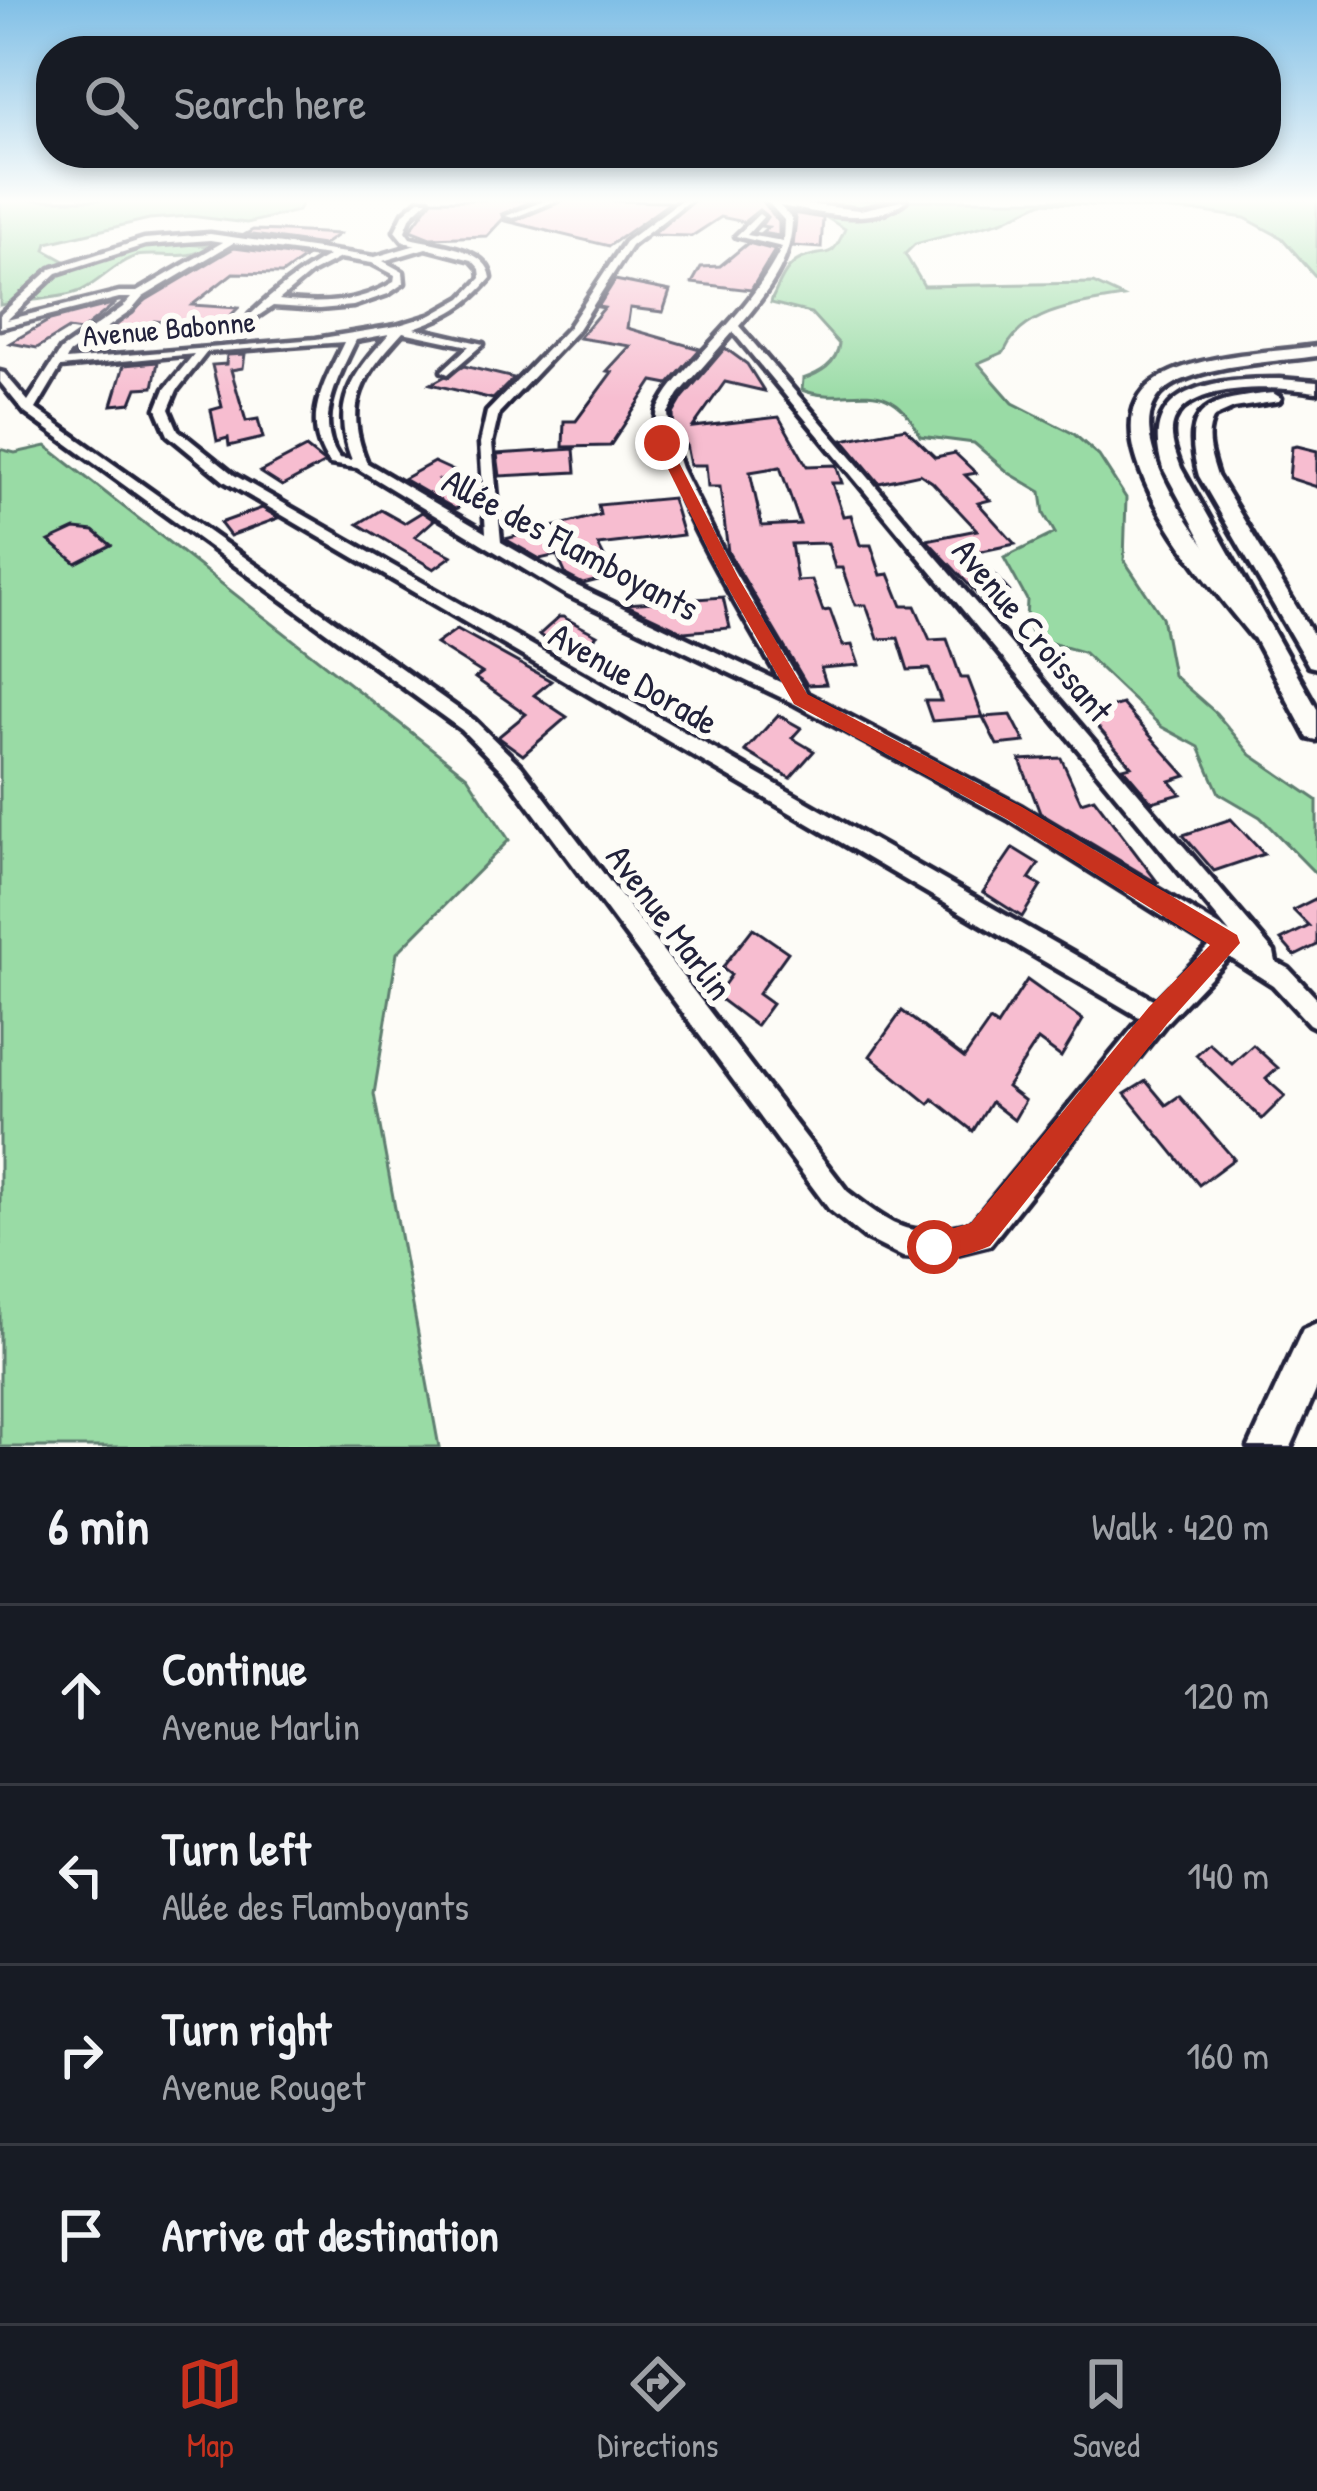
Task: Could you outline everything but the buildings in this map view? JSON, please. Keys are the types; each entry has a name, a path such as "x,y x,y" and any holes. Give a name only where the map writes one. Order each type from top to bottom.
{"main road":[{"path":"1261,632 1201,558 1168,505 1144,454 1136,422 1158,386 1317,351"}],"street":[{"path":"0,323 63,268"},
{"path":"29,410 65,352 127,309 139,295 186,268"},
{"path":"255,315 315,268"},
{"path":"268,302 327,306 388,291 400,283 400,274 388,268"},
{"name":"Avenue Babonne","path":"58,364 352,337 400,328 467,299 486,278 485,268"},
{"path":"494,545 486,443 493,412 572,330 613,268"},
{"path":"776,268 662,412 662,443 730,577 801,699"},
{"path":"0,323 119,295 139,295"},
{"name":"Avenue Croissant","path":"733,326 1281,977"},
{"path":"362,465 347,436 348,406 359,374 400,328 477,344 448,371"},
{"name":"Allée des Flamboyants","path":"352,337 325,400 321,438 335,461 362,465 571,590 801,699 1015,813 1281,977 1317,1016"},
{"name":"Avenue Dorade","path":"203,350 171,389 163,409 172,433 229,478 1158,1016"},
{"name":"Avenue Marlin","path":"0,376 29,410 468,724 514,772 838,1200 892,1243 934,1247 980,1235 1158,1016 1228,943"},
{"path":"1312,722 1172,468 1164,443 1172,410 1206,391 1258,383 1317,387"},
{"path":"1317,400 1232,404 1203,417 1196,430 1208,476 1317,659"},
{"path":"1270,1447 1317,1343"}],"green space":[{"path":"0,268 115,268 74,293 0,305"},
{"path":"790,268 913,268 924,286 1093,283 1123,297 1072,306 1039,318 1024,327 1004,352 978,363 1013,403 1074,434 1099,456 1126,498 1124,560 1162,617 1173,675 1216,713 1251,755 1317,800 1317,875 1260,817 1219,793 1199,747 1162,727 1083,652 1044,641 1031,632 1027,600 1004,558 1055,533 1044,514 1041,492 974,443 920,436 908,415 881,396 802,390 803,379 827,367 839,344 811,313 771,303"},
{"path":"46,446 467,776 509,840 397,953 374,1094 439,1447 0,1447 0,449 15,453"}],"route":[{"path":"662,443 730,577 801,699 1015,813 1228,943 1158,1016 980,1235 934,1247"}]}
